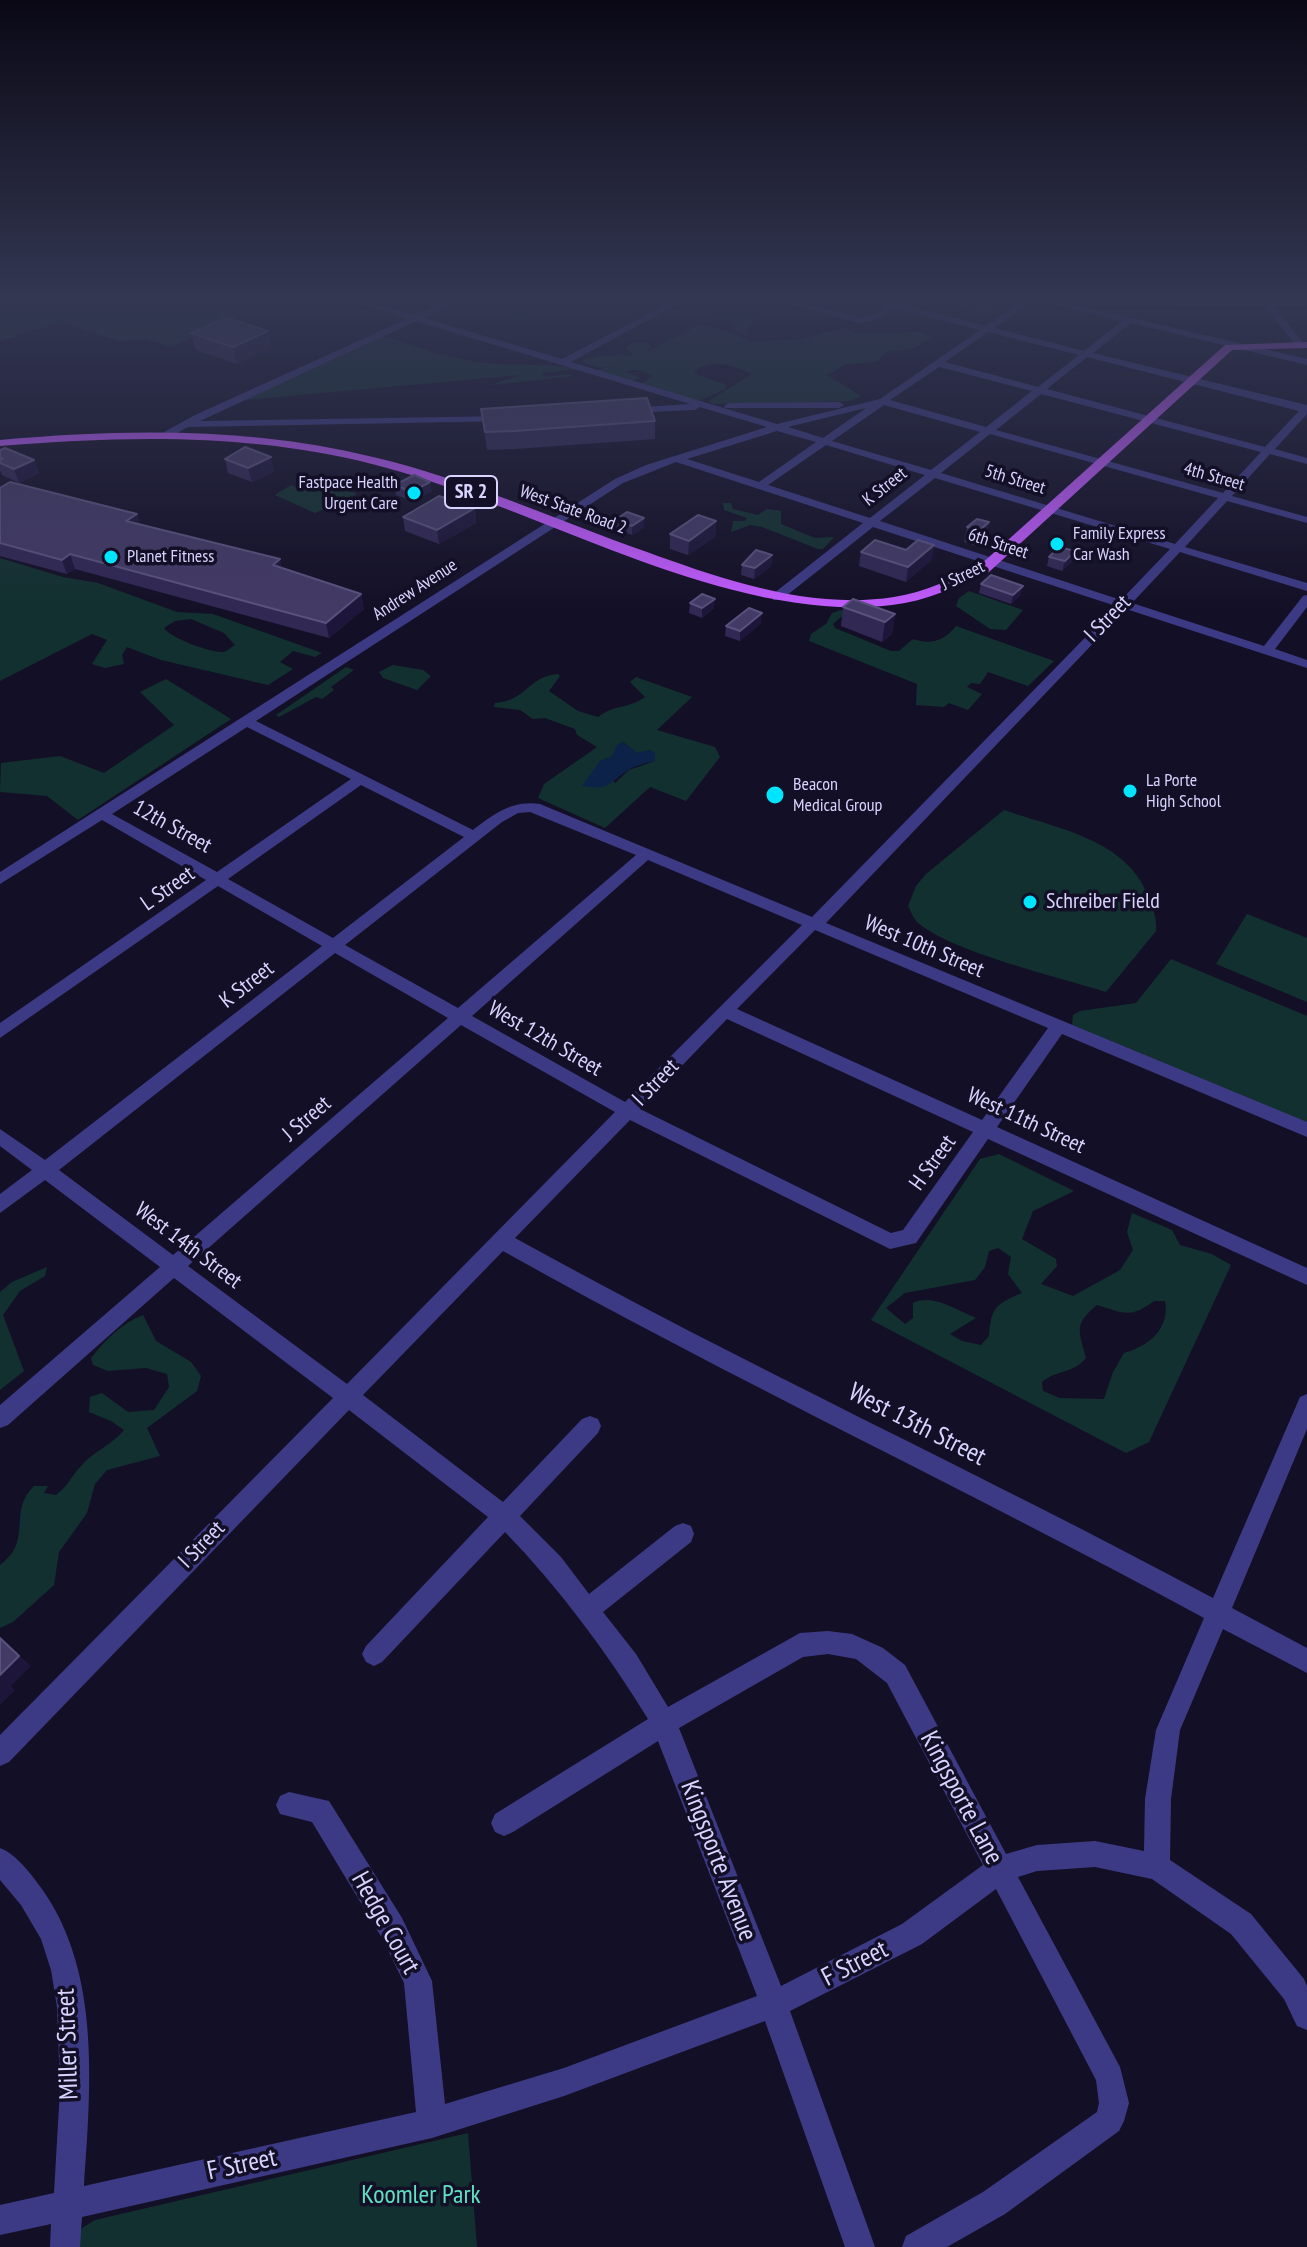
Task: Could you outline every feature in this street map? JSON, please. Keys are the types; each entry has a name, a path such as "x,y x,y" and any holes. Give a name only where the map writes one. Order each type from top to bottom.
{"main road":[{"name":"J Street","path":"847,602 928,592 969,577 993,562 1170,402"},
{"name":"West State Road 2","path":"0,443 168,434 263,441 370,460 554,522 706,578 777,597 847,602"},
{"path":"0,457 40,439"}],"street":[{"path":"168,434 234,402"},
{"name":"5th Street","path":"695,402 1307,587"},
{"name":"Andrew Avenue","path":"0,879 619,481 778,427 879,402"},
{"path":"760,486 881,402"},
{"name":"4th Street","path":"885,402 1307,520"},
{"name":"K Street","path":"777,597 1024,402"},
{"path":"1083,402 1307,461"},
{"path":"1278,402 1307,409"},
{"path":"616,412 709,406 866,405"},
{"name":"I Street","path":"0,1753 725,1011 823,917 1307,409"},
{"path":"186,424 518,418"},
{"name":"6th Street","path":"677,459 1307,664"},
{"path":"1267,651 1307,599"},
{"path":"246,721 474,836"},
{"name":"L Street","path":"0,1032 359,780"},
{"name":"K Street","path":"0,1205 474,836 507,811 525,806"},
{"name":"West 10th Street","path":"525,806 540,809 1307,1130"},
{"name":"12th Street","path":"102,814 221,879"},
{"name":"J Street","path":"0,1418 645,855"},
{"name":"West 12th Street","path":"221,879 629,1111 882,1239 898,1242"},
{"name":"West 11th Street","path":"725,1011 1307,1277"},
{"name":"H Street","path":"898,1242 909,1237 1058,1027"},
{"name":"West 14th Street","path":"0,1136 347,1396"},
{"name":"West 13th Street","path":"501,1240 625,1309 1073,1535 1307,1661"},
{"name":"Kingsporte Avenue","path":"347,1396 504,1516 553,1565 627,1663 664,1723 772,2001 860,2247"},
{"path":"1307,1404 1168,1730 1158,1799 1157,1867 1241,1924 1294,1989 1307,2016"},
{"path":"374,1654 590,1426"},
{"path":"586,1611 683,1534"},
{"name":"Kingsporte Lane","path":"504,1823 664,1723 800,1645 826,1640 853,1645 878,1657 896,1674 1110,2077 1114,2103 1109,2121 1100,2128 994,2203 917,2247"},
{"name":"Hedge Court","path":"289,1805 320,1810 392,1928 418,1981 432,2123"},
{"name":"F Street","path":"0,2220 432,2123 638,2056 799,1993 912,1934 967,1896 999,1869 1037,1858 1095,1854 1157,1867"},
{"name":"Miller Street","path":"0,1861 21,1883 53,1934 68,1984 74,2049 65,2247"}],"green space":[{"path":"710,402 811,402 712,404"},
{"path":"327,483 357,494 315,513 275,495 291,485 302,491"},
{"path":"723,503 731,503 733,509 758,515 767,509 781,511 781,524 815,538 834,537 823,549 818,549 762,527 750,525 731,532 733,521 745,521 747,518 724,510"},
{"path":"0,558 63,577 98,583 177,612 213,614 322,653 315,657 293,651 280,662 293,669 268,685 161,660 127,647 122,655 124,664 105,668 92,664 107,640 92,634 0,681","holes":["191,619 224,633 235,645 218,652 182,640 164,628 175,621"]},
{"path":"969,591 1023,610 1006,630 990,629 956,606 959,598"},
{"path":"847,612 833,624 835,628 891,651 899,651 913,639 926,642 937,640 956,626 1054,661 1028,686 988,672 980,684 971,683 967,687 982,694 968,710 949,703 944,707 916,705 917,684 809,641 811,634 826,624 832,613"},
{"path":"393,665 423,670 431,676 417,690 383,678 379,672"},
{"path":"346,667 354,670 331,687 334,690 322,699 316,697 279,717 276,715"},
{"path":"548,676 560,676 549,691 578,711 598,717 645,697 630,682 636,677 692,697 657,730 715,747 720,757 686,801 650,787 605,828 538,798 544,784 597,747 577,735 575,729 545,718 533,719 520,710 494,707 495,703 514,698","holes":["623,742 637,753 650,750 655,761 629,770 615,783 600,761 611,757"]},
{"path":"166,679 231,719 78,820 47,796 0,792 1,763 60,756 104,773 174,725 140,692"},
{"name":"Schreiber Field","path":"1004,810 1066,830 1107,848 1138,877 1153,909 1156,931 1106,992 979,953 933,933 913,916 908,906 916,886 926,874"},
{"path":"1247,914 1307,938 1307,1002 1216,964"},
{"path":"1171,959 1307,1016 1307,1123 1072,1025 1073,1015 1080,1011 1136,1003"},
{"path":"999,1154 1074,1191 1033,1211 1022,1239 1056,1259 1057,1266 1041,1284 1073,1296 1120,1270 1133,1250 1127,1232 1132,1213 1172,1230 1180,1245 1212,1254 1231,1265 1149,1442 1126,1453 871,1320 980,1159","holes":["998,1248 1011,1257 1008,1274 1022,1293 996,1308 989,1336 981,1345 962,1341 950,1334 976,1318 945,1304 928,1300 913,1303 913,1318 905,1324 886,1308 905,1293 975,1280 985,1267 989,1251","1154,1301 1165,1301 1166,1311 1161,1328 1142,1346 1124,1353 1113,1372 1104,1399 1060,1398 1043,1391 1042,1382 1076,1367 1086,1358 1081,1341 1081,1323 1097,1305 1127,1313"]},
{"path":"47,1267 45,1276 20,1291 3,1315 24,1371 0,1390 0,1292 12,1282"},
{"path":"143,1315 156,1341 191,1362 201,1376 197,1391 147,1428 160,1456 107,1470 95,1484 87,1513 59,1552 54,1585 13,1622 0,1628 0,1565 16,1546 26,1496 34,1486 48,1486 44,1493 56,1495 87,1460 124,1430 89,1412 90,1397 102,1393 128,1412 154,1410 169,1387 167,1374 146,1368 108,1371 93,1365 91,1358 108,1339"},
{"name":"Koomler Park","path":"468,2133 477,2247 76,2247 82,2228 95,2220"}],"water":[{"path":"623,742 637,753 650,750 655,753 655,761 633,768 605,786 582,786 600,761 611,757 617,745"}],"building":[{"path":"589,402 648,402 655,421 485,432 481,409"},
{"path":"245,447 271,457 248,468 225,459"},
{"path":"5,448 34,460 14,469 0,463 3,459 0,450"},
{"path":"414,475 430,482 411,492 395,485"},
{"path":"10,482 137,514 126,521 280,559 273,565 361,594 326,623 70,554 62,560 0,543 0,488"},
{"path":"439,496 475,508 437,530 403,517"},
{"path":"627,512 644,518 632,526 615,520"},
{"path":"698,515 716,521 689,541 670,534"},
{"path":"977,519 989,522 979,531 967,527"},
{"path":"875,540 906,550 918,540 934,545 908,567 861,552"},
{"path":"1059,547 1075,551 1065,561 1049,557"},
{"path":"756,550 772,555 755,568 742,565"},
{"path":"991,575 1023,586 1013,595 981,584"},
{"path":"702,594 715,599 702,608 690,603"},
{"path":"853,599 895,614 885,622 843,607"},
{"path":"749,608 762,613 740,631 726,626"},
{"path":"0,1638 19,1656 0,1675"}],"place":[{"name":"Fastpace Health Urgent Care","path":"414,493"},
{"name":"Family Express Car Wash","path":"1057,544"},
{"name":"Planet Fitness","path":"111,557"},
{"name":"La Porte High School","path":"1130,791"},
{"name":"Beacon Medical Group","path":"775,795"},
{"name":"Schreiber Field","path":"1030,902"}]}
